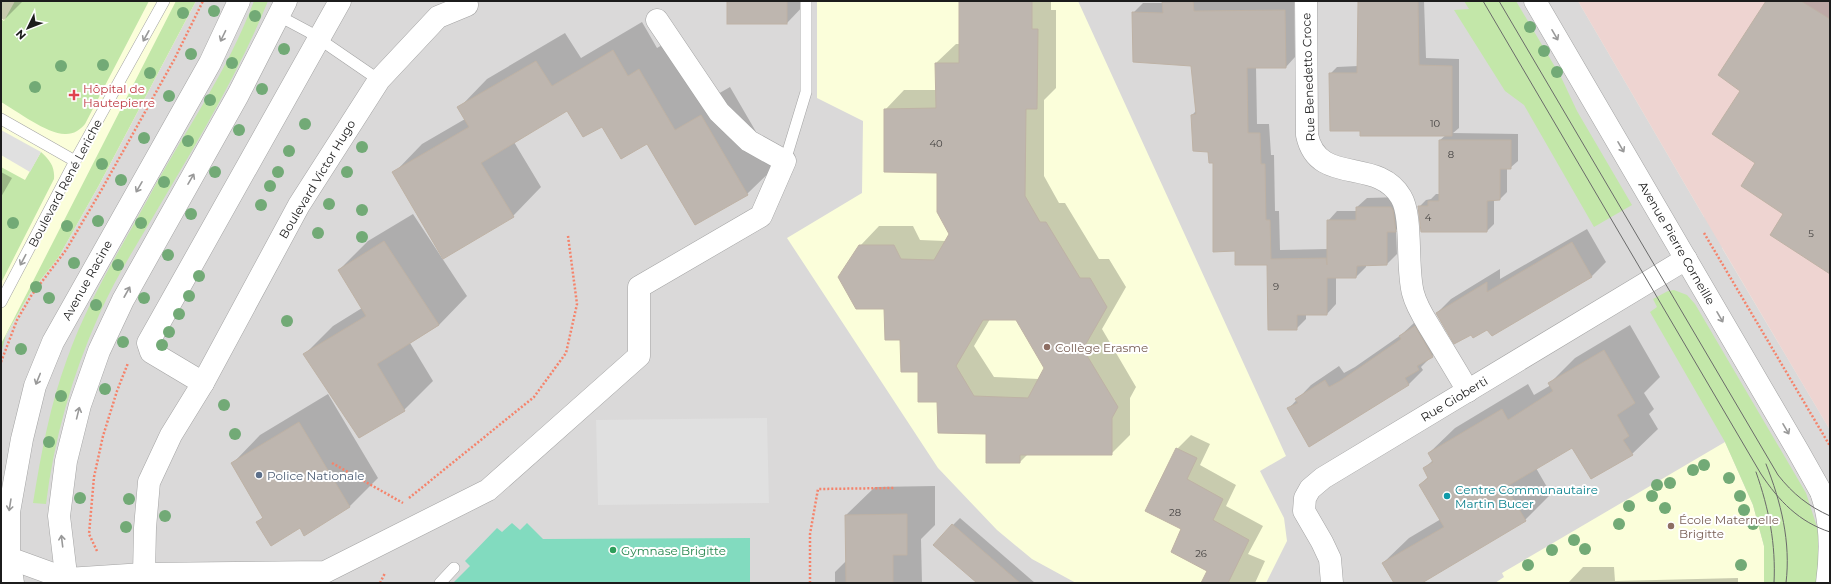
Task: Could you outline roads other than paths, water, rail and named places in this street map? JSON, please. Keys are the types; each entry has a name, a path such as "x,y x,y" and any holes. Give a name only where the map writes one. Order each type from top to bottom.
{"street":[{"name":"Avenue Racine","path":"12,583 5,558 9,512 22,439 35,386 52,342 210,63 239,1"},
{"path":"203,383 150,352 148,343 340,1"},
{"name":"Rue Benedetto Croce","path":"1306,1 1308,135 1310,146 1317,157 1325,164 1382,179 1402,198 1407,213 1409,276 1414,295 1421,312 1468,391"},
{"name":"Avenue Pierre Corneille","path":"1536,1 1818,484 1830,508"},
{"name":"Boulevard Victor Hugo","path":"144,574 145,528 149,482 170,435 203,383 299,205 379,80 438,16 467,6"},
{"path":"65,582 59,516 66,461 80,405 98,351 123,300 238,95 282,8"},
{"path":"5,558 65,582 144,574 325,572 488,490 639,356 639,287 761,216 785,161 749,141 719,112 657,20"},
{"name":"Rue Gioberti","path":"1332,583 1330,559 1304,511 1305,498 1310,488 1323,478 1686,259"},
{"name":"Avenue Pierre Corneille","path":"1818,484 1828,519 1830,543 1827,583"}],"lane":[{"name":"Boulevard René Leriche","path":"1,302 75,161 164,1"},
{"path":"785,161 806,92 806,1"},
{"path":"282,8 306,30 379,80"},
{"path":"1,119 75,161"},
{"path":"440,583 454,568"}],"tram line":[{"path":"1483,1 1761,474 1783,502 1799,516 1809,523 1830,532"},
{"path":"1499,1 1778,475 1801,499 1830,516"},
{"path":"1766,464 1784,522 1787,552 1786,583"},
{"path":"1756,472 1765,499 1771,527 1774,554 1774,583"}],"place":[{"name":"Hôpital de Hautepierre","path":"74,95"},
{"name":"Collège Erasme","path":"1047,347"},
{"name":"Police Nationale","path":"259,475"},
{"name":"Centre Communautaire Martin Bucer","path":"1447,496"},
{"name":"École Maternelle Brigitte","path":"1671,526"},
{"name":"Gymnase Brigitte","path":"613,550"}]}
